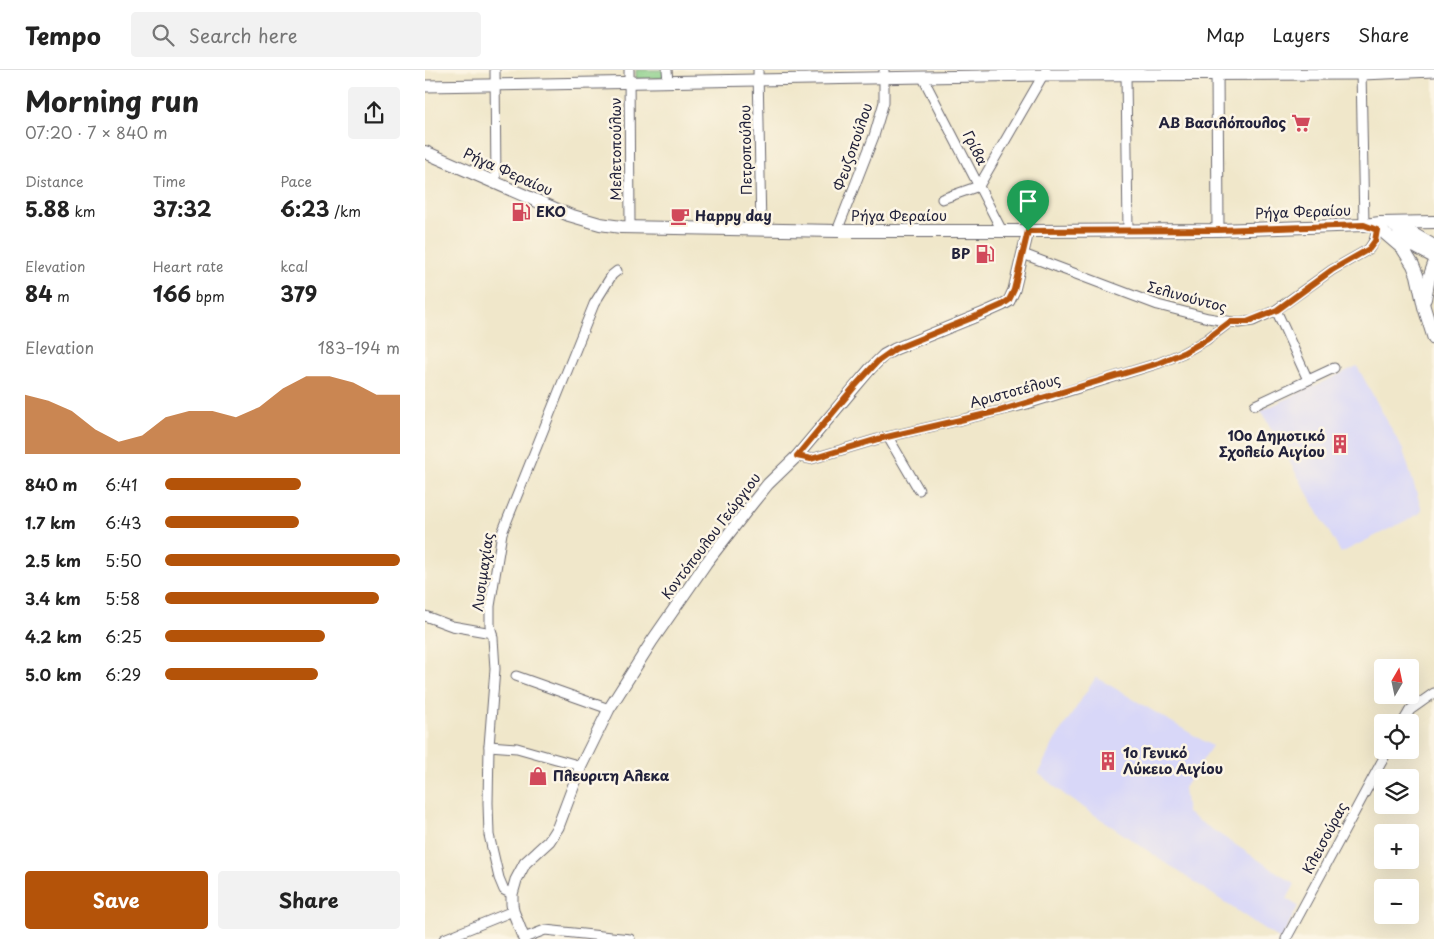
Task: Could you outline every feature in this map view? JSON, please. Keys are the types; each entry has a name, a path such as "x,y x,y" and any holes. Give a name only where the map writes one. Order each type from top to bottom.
{"main road":[{"name":"Ρήγα Φεραίου","path":"425,152 569,215 600,224 630,227 837,231 1128,231 1364,225"},
{"path":"1382,228 1434,222"},
{"path":"1364,225 1409,231 1434,246"},
{"path":"1382,228 1434,257"},
{"path":"1382,228 1411,260 1429,307"},
{"path":"1433,333 1428,281 1434,264"}],"street":[{"path":"495,70 496,183"},
{"name":"Μελετοπούλων","path":"629,70 630,227"},
{"path":"667,70 668,82"},
{"path":"425,86 668,82 759,75 884,74 923,78 983,73 1125,75 1217,72 1434,71"},
{"path":"1217,72 1218,230"},
{"path":"1362,72 1364,225"},
{"path":"942,198 979,186 1045,73"},
{"name":"Φευζοπούλου","path":"837,231 884,102 884,74"},
{"name":"Πετροπούλου","path":"759,75 761,230"},
{"path":"1125,75 1128,231"},
{"name":"Γρίβα","path":"923,78 1002,231"},
{"name":"Σελινούντος","path":"1023,254 1158,306 1230,322 1247,322 1277,310 1332,270 1369,249 1382,228"},
{"name":"Κοντόπουλου Γεώργιου","path":"524,938 513,910 512,894 516,880 525,864 549,840 558,827 581,766 609,709 652,641 706,563 765,488 797,456 855,386 884,355 984,313 1009,300 1014,290 1028,231"},
{"name":"Λυσιμαχίας","path":"512,894 504,890 499,878 489,835 488,804 489,746 495,669 490,625 490,606 502,532 594,304 612,275 617,271"},
{"path":"1277,310 1308,380"},
{"name":"Αριστοτέλους","path":"797,456 811,459 888,437 999,411 1159,363 1183,353 1206,340 1230,322"},
{"path":"1255,404 1333,368"},
{"path":"888,437 919,490"},
{"path":"425,616 452,626 492,632"},
{"path":"517,676 609,709"},
{"path":"1408,714 1410,710 1434,693"},
{"path":"489,746 517,748 581,766"},
{"name":"Κλεισούρας","path":"1286,939 1383,759"},
{"path":"444,939 513,910"},
{"path":"524,938 545,930 630,939"}],"shaded area":[{"path":"1357,366 1403,450 1422,510 1419,514 1341,553 1261,411"},
{"path":"1096,677 1212,746 1184,788 1187,813 1295,884 1287,899 1298,906 1281,939 1065,795 1038,773 1055,740"}],"green space":[{"path":"636,70 664,70 664,78 636,79"}],"place":[{"name":"ΑΒ Βασιλόπουλος","path":"1301,123"},
{"name":"EKO","path":"521,212"},
{"name":"Happy day","path":"680,216"},
{"name":"BP","path":"985,254"},
{"name":"10o Δημοτικό Σχολείο Αιγίου","path":"1340,444"},
{"name":"1o Γενικό Λύκειο Αιγίου","path":"1108,761"},
{"name":"Πλευριτη Αλεκα","path":"538,776"}],"route":[{"path":"1364,225 1377,230 1375,241 1369,249 1332,270 1277,310 1247,322 1230,322 1206,340 1183,353 1159,363 1027,404 878,439 811,459 797,456 855,386 884,355 984,313 1009,300 1014,290 1028,231 1218,230 1364,225"}]}
